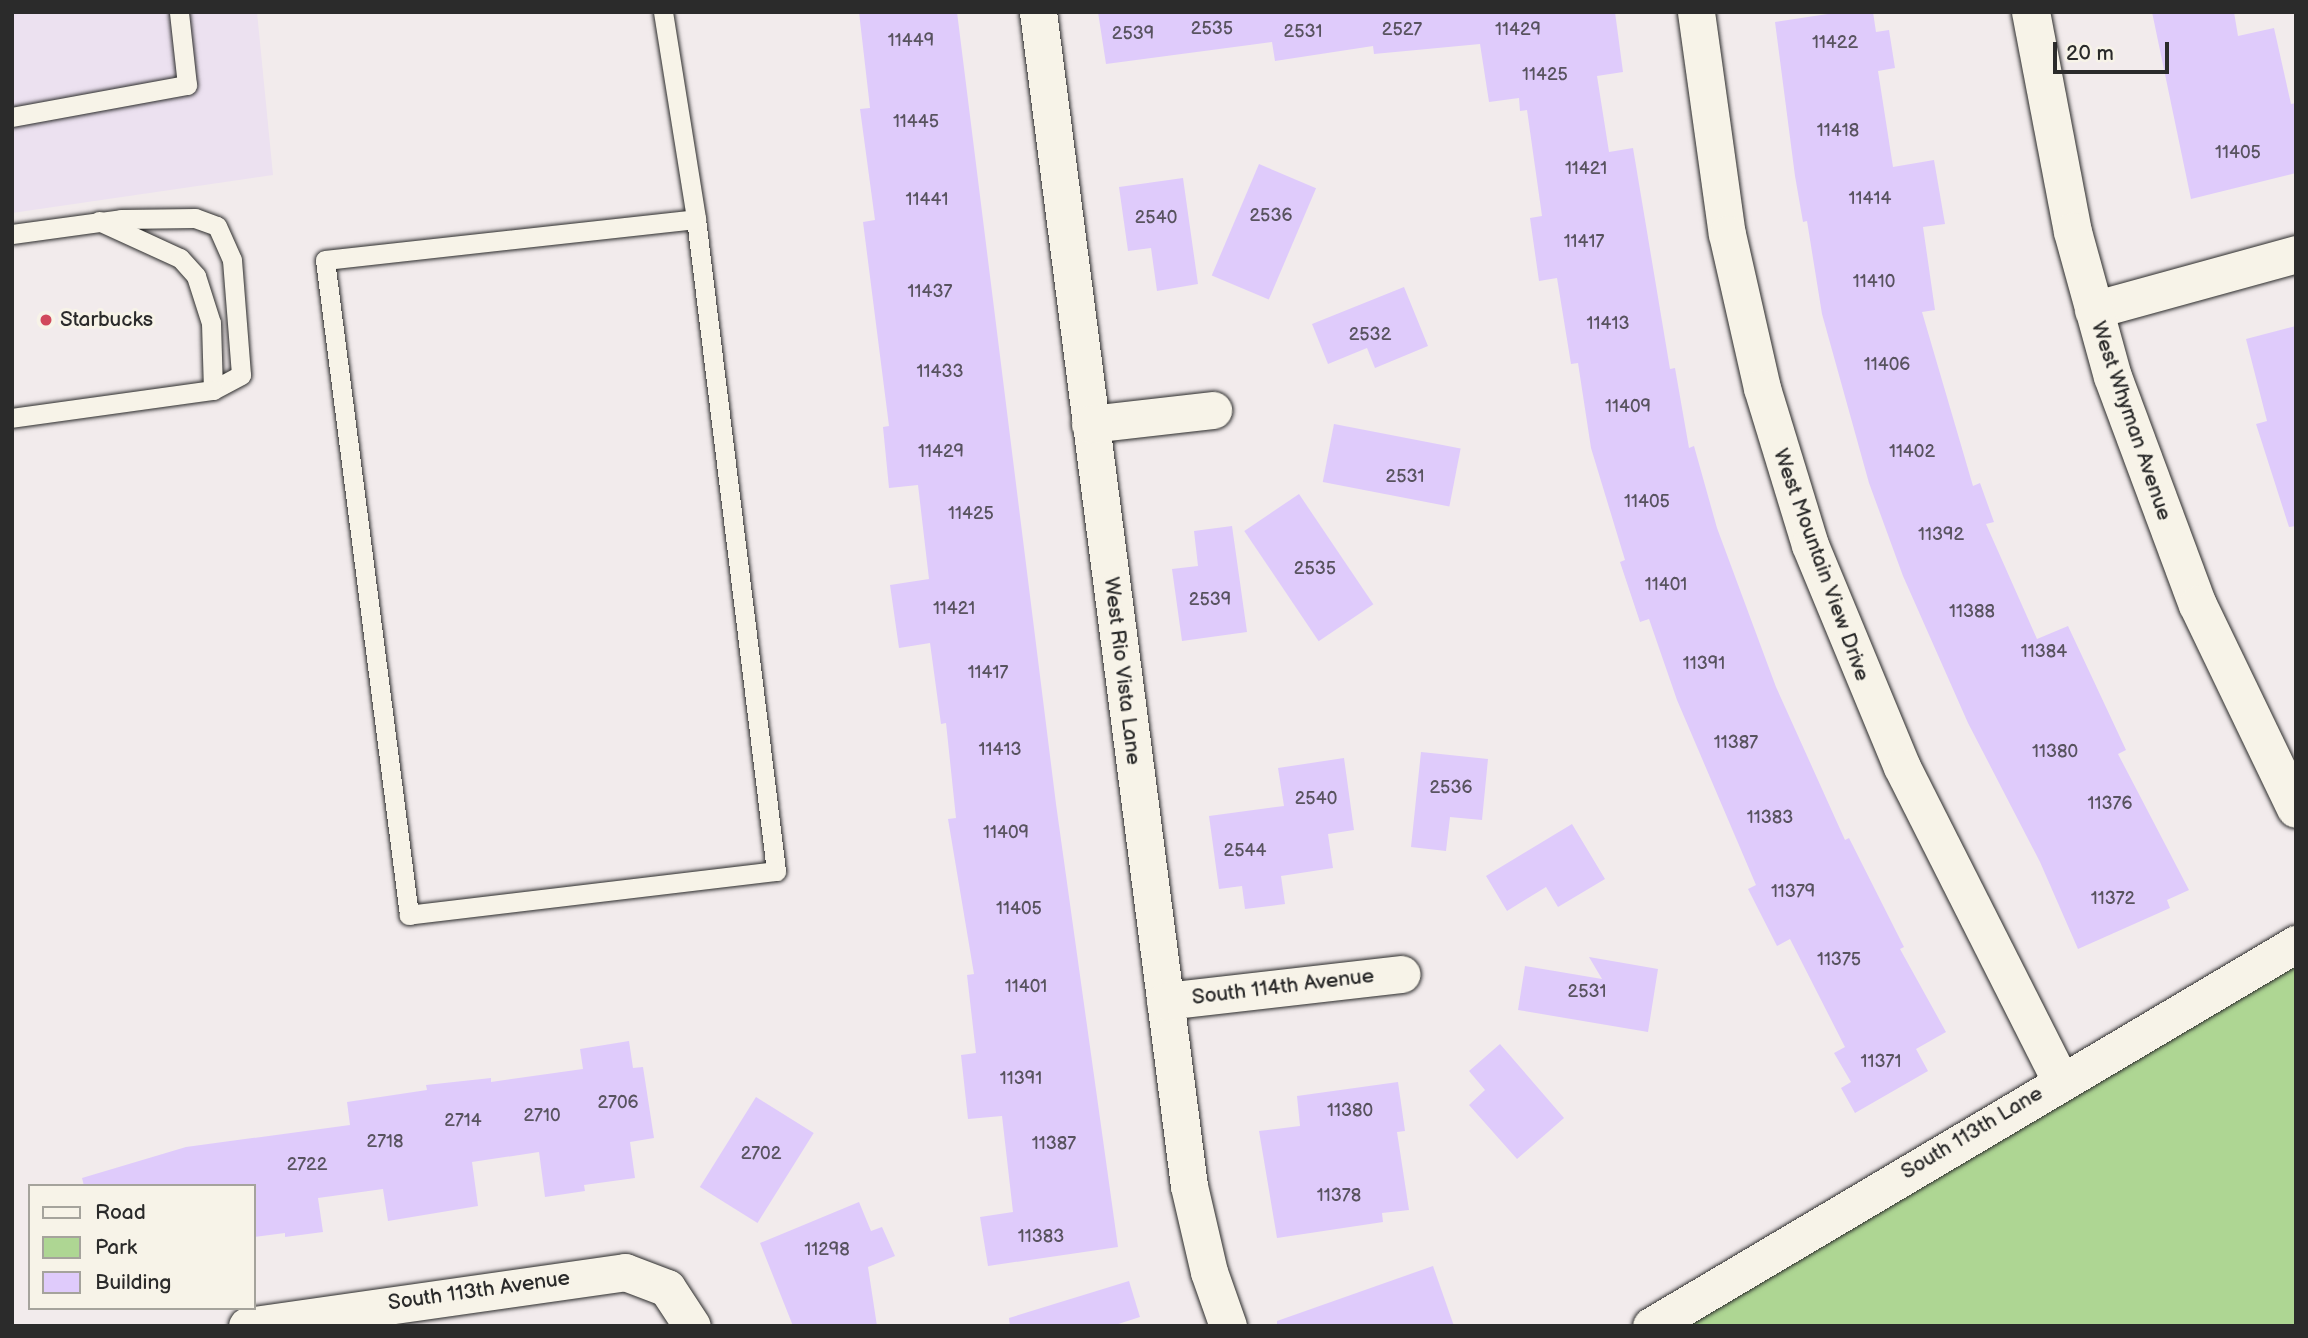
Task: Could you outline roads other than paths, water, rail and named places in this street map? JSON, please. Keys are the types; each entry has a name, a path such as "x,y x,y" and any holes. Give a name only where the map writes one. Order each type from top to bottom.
{"street":[{"name":"West Rio Vista Lane","path":"1038,12 1189,1186 1209,1272 1228,1326"},
{"name":"West Mountain View Drive","path":"1696,12 1727,234 1762,388 1810,545 1885,731 2060,1080"},
{"name":"West Whyman Avenue","path":"2031,12 2056,152 2093,310 2162,516 2228,671 2296,809"},
{"path":"2093,310 2296,254"},
{"path":"1090,424 1213,410"},
{"name":"South 113th Lane","path":"1651,1326 2060,1080 2296,944"},
{"name":"South 114th Avenue","path":"1165,1001 1401,974"},
{"name":"South 113th Avenue","path":"247,1326 601,1273 625,1272 667,1288 692,1326"}],"lane":[{"path":"12,117 187,85 179,12"},
{"path":"663,12 696,219 776,871 409,915 325,260 696,219"},
{"path":"12,234 98,221 195,218 217,226 232,260 242,375 213,390 12,418"},
{"path":"98,221 180,258 196,276 211,323 213,390"}],"place":[{"name":"Starbucks","path":"46,320"}]}
